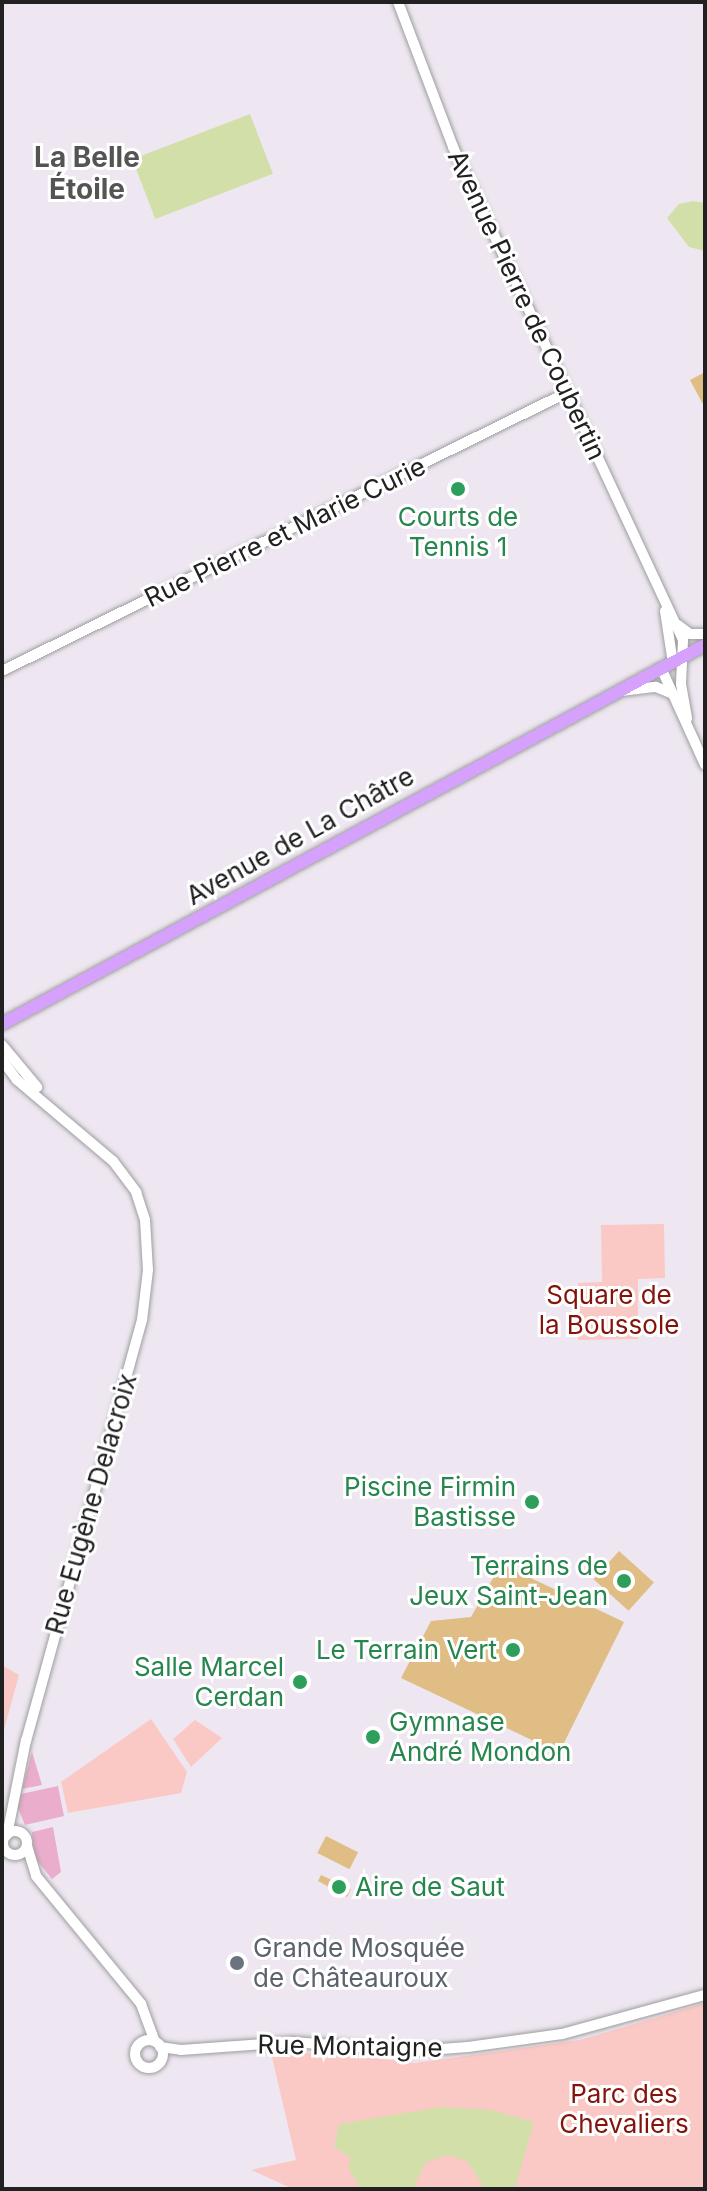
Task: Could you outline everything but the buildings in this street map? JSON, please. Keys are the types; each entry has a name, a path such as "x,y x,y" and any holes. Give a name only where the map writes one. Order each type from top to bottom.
{"main road":[{"name":"Avenue de La Châtre","path":"3,1025 481,762 705,645"}],"street":[{"name":"Avenue Pierre de Coubertin","path":"398,2 453,147 664,605 676,624 685,653"},
{"name":"Rue Pierre et Marie Curie","path":"2,671 568,392"},
{"name":"Avenue Pierre de Coubertin","path":"664,605 668,667"},
{"name":"Avenue Pierre de Coubertin","path":"676,624 690,634 705,634"},
{"path":"685,653 681,684 687,718"},
{"path":"668,667 673,694 687,718 705,765"},
{"path":"668,667 686,706"},
{"name":"Avenue de La Châtre","path":"621,691 656,687 673,694"},
{"path":"2,1044 29,1080 120,1160 130,1184"},
{"path":"2,1060 17,1080 103,1152 130,1184"},
{"name":"Rue Eugène Delacroix","path":"6,1845 10,1805 142,1320 148,1270 139,1199 130,1184"},
{"path":"10,1805 27,1846 31,1868"},
{"path":"6,1845 19,1832"},
{"path":"6,1845 27,1846"},
{"path":"6,1845 31,1868 148,2016 161,2060 152,2068 140,2065 135,2054 148,2016"},
{"name":"Rue Montaigne","path":"158,2044 181,2050 292,2042 415,2051 510,2042 578,2030 705,1995"},
{"path":"141,2043 158,2044"},
{"name":"Rue Montaigne","path":"161,2060 181,2050"}],"shaded area":[{"path":"250,114 273,174 155,219 132,159"},
{"path":"693,201 705,203 705,251 689,247 667,218 679,204"},
{"path":"705,372 705,408 690,380"},
{"name":"Terrains de Jeux Saint-Jean","path":"619,1551 654,1582 629,1611 594,1579"},
{"name":"Le Terrain Vert","path":"501,1564 624,1622 559,1753 401,1678 431,1621 471,1617"},
{"path":"32,1752 42,1785 22,1789"},
{"path":"58,1786 64,1816 25,1825 18,1808 21,1794"},
{"path":"53,1827 61,1872 52,1879 34,1857 32,1832"},
{"path":"326,1836 358,1852 349,1869 317,1853"},
{"name":"Aire de Saut","path":"321,1875 351,1889 347,1897 318,1881"},
{"path":"441,2107 492,2110 534,2122 515,2189 485,2189 467,2161 447,2155 425,2163 413,2189 361,2189 348,2168 351,2158 334,2147 339,2124"}],"green space":[{"name":"Square de la Boussole","path":"664,1224 665,1278 638,1279 638,1339 578,1340 578,1283 602,1282 601,1225"},
{"path":"2,1665 19,1675 2,1737"},
{"path":"151,1719 187,1772 181,1793 68,1813 61,1782"},
{"path":"195,1720 222,1738 191,1767 173,1739"},
{"name":"Parc des Chevaliers","path":"705,2003 705,2189 293,2189 251,2170 296,2160 271,2053 334,2053 415,2063 580,2040"}],"place":[{"name":"Courts de Tennis 1","path":"458,489"},
{"name":"Piscine Firmin Bastisse","path":"532,1502"},
{"name":"Terrains de Jeux Saint-Jean","path":"624,1581"},
{"name":"Le Terrain Vert","path":"513,1650"},
{"name":"Salle Marcel Cerdan","path":"300,1682"},
{"name":"Gymnase André Mondon","path":"373,1737"},
{"name":"Aire de Saut","path":"339,1887"},
{"name":"Grande Mosquée de Châteauroux","path":"237,1963"}],"district":[{"name":"La Belle Étoile","path":"87,173"}]}
